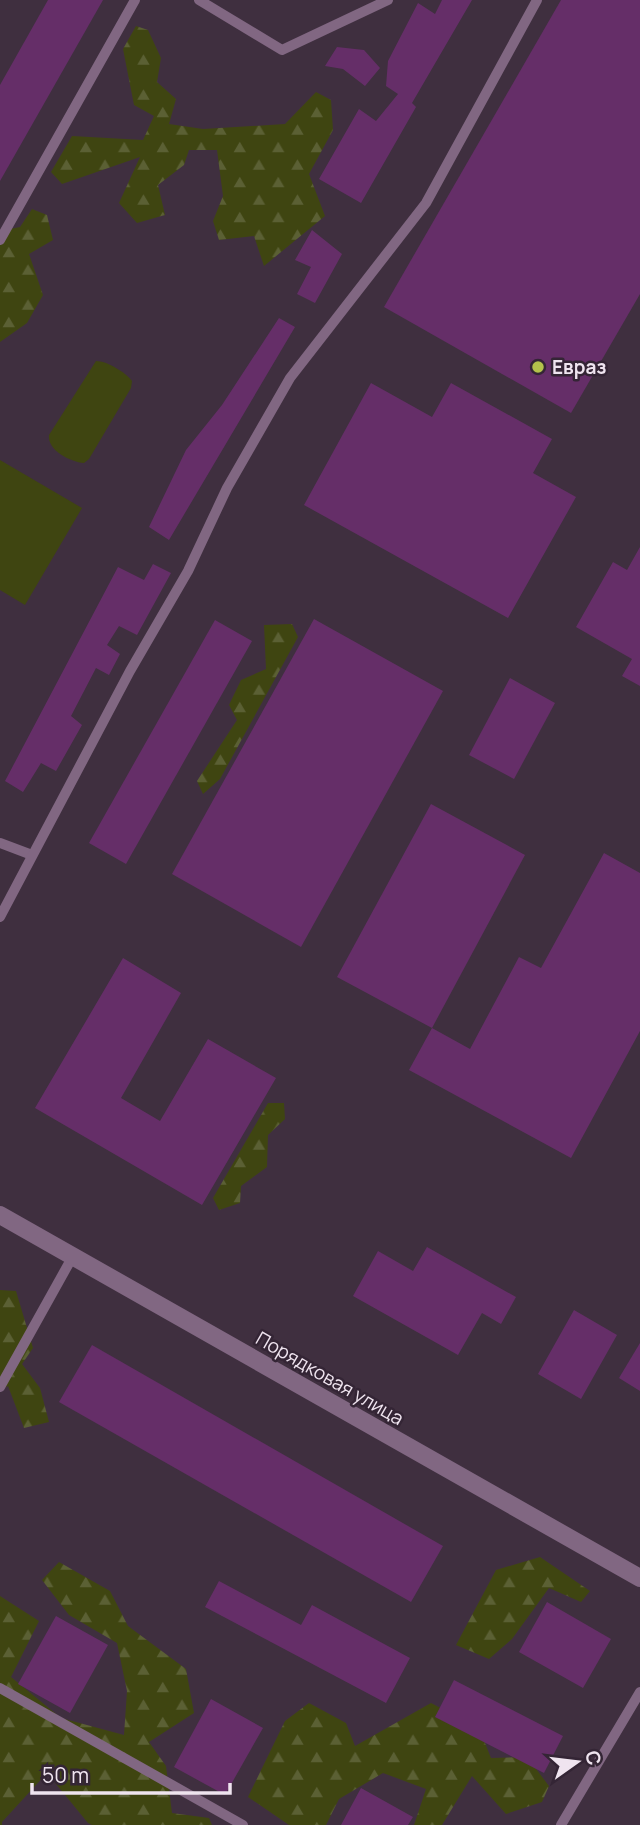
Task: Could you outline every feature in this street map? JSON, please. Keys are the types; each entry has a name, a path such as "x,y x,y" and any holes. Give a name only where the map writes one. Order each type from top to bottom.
{"street":[{"name":"Порядковая улица","path":"0,1215 640,1578"}],"lane":[{"path":"0,240 135,0"},
{"path":"199,0 282,50 388,0"},
{"path":"0,917 130,671 188,571 227,488 290,378 426,203 537,0"},
{"path":"0,843 32,855"},
{"path":"0,1387 73,1256"},
{"path":"0,1688 243,1825"},
{"path":"561,1825 640,1692"}],"green space":[{"path":"136,26 148,30 161,58 157,82 176,99 169,124 203,129 285,124 316,92 331,100 333,130 309,174 325,216 264,266 254,236 219,240 213,221 223,196 217,150 189,150 184,165 158,185 165,215 137,223 119,203 140,157 62,184 51,172 72,136 143,140 154,116 134,105 123,49"},
{"path":"32,209 47,215 53,240 29,254 43,295 27,323 0,342 0,231 20,227"},
{"path":"96,361 116,368 132,381 131,388 89,459 84,463 60,454 52,446 49,435"},
{"path":"0,460 82,508 25,605 0,590"},
{"path":"292,624 298,637 220,779 203,794 197,781 237,720 229,705 241,680 266,669 264,625"},
{"path":"268,1103 284,1103 285,1119 268,1135 267,1167 241,1186 240,1203 219,1210 213,1198"},
{"path":"0,1290 16,1291 33,1348 22,1364 40,1388 49,1422 24,1428 8,1386 0,1390"},
{"path":"540,1557 590,1591 581,1602 549,1588 512,1639 489,1659 456,1645 496,1570"},
{"path":"59,1562 110,1591 128,1626 186,1669 194,1713 149,1742 166,1766 172,1813 209,1818 212,1825 92,1825 47,1773 0,1825 0,1596 39,1621 11,1677 61,1718 124,1735 127,1691 117,1643 69,1615 42,1580"},
{"path":"309,1703 346,1723 355,1746 431,1703 479,1728 491,1758 527,1757 549,1786 542,1802 506,1814 472,1776 442,1825 414,1825 426,1789 383,1773 339,1799 326,1825 289,1825 248,1797 285,1721"}],"building":[{"path":"48,0 103,0 0,181 0,85"},
{"path":"442,0 472,0 412,103 416,107 361,203 319,179 359,109 376,121 398,94 386,86 388,61 418,3 435,14"},
{"path":"561,0 640,0 640,294 571,413 384,307"},
{"path":"337,47 364,50 380,68 365,86 343,69 325,66"},
{"path":"312,230 342,254 315,303 297,294 311,267 295,260"},
{"path":"279,318 295,327 169,540 149,527 186,450 222,405"},
{"path":"371,383 432,417 451,383 552,439 533,473 576,497 508,618 304,505"},
{"path":"640,547 640,686 622,676 632,659 576,627 613,562 627,570"},
{"path":"153,564 171,573 137,635 119,626 107,645 120,654 109,675 96,668 71,716 82,725 56,771 41,763 23,792 5,781 118,567 144,580"},
{"path":"314,619 443,691 301,947 172,874"},
{"path":"215,620 252,641 126,864 89,843"},
{"path":"510,678 555,703 514,779 469,755"},
{"path":"431,804 525,855 432,1028 337,977"},
{"path":"604,853 640,873 640,1031 571,1158 409,1070 432,1028 470,1049 519,957 541,968"},
{"path":"123,958 181,993 121,1098 160,1121 208,1039 276,1078 202,1205 35,1108"},
{"path":"427,1247 516,1297 501,1324 482,1313 458,1355 353,1296 378,1251 413,1271"},
{"path":"574,1310 617,1335 581,1399 538,1374"},
{"path":"640,1343 640,1391 619,1378"},
{"path":"92,1345 443,1546 411,1602 59,1402"},
{"path":"219,1581 301,1625 312,1605 410,1658 386,1703 205,1607"},
{"path":"547,1602 611,1639 583,1688 519,1652"},
{"path":"56,1616 108,1645 70,1713 18,1684"},
{"path":"454,1680 563,1736 544,1773 435,1717"},
{"path":"211,1699 263,1728 225,1795 174,1767"},
{"path":"361,1788 413,1817 408,1825 341,1825"}],"place":[{"name":"Евраз","path":"538,367"}]}
